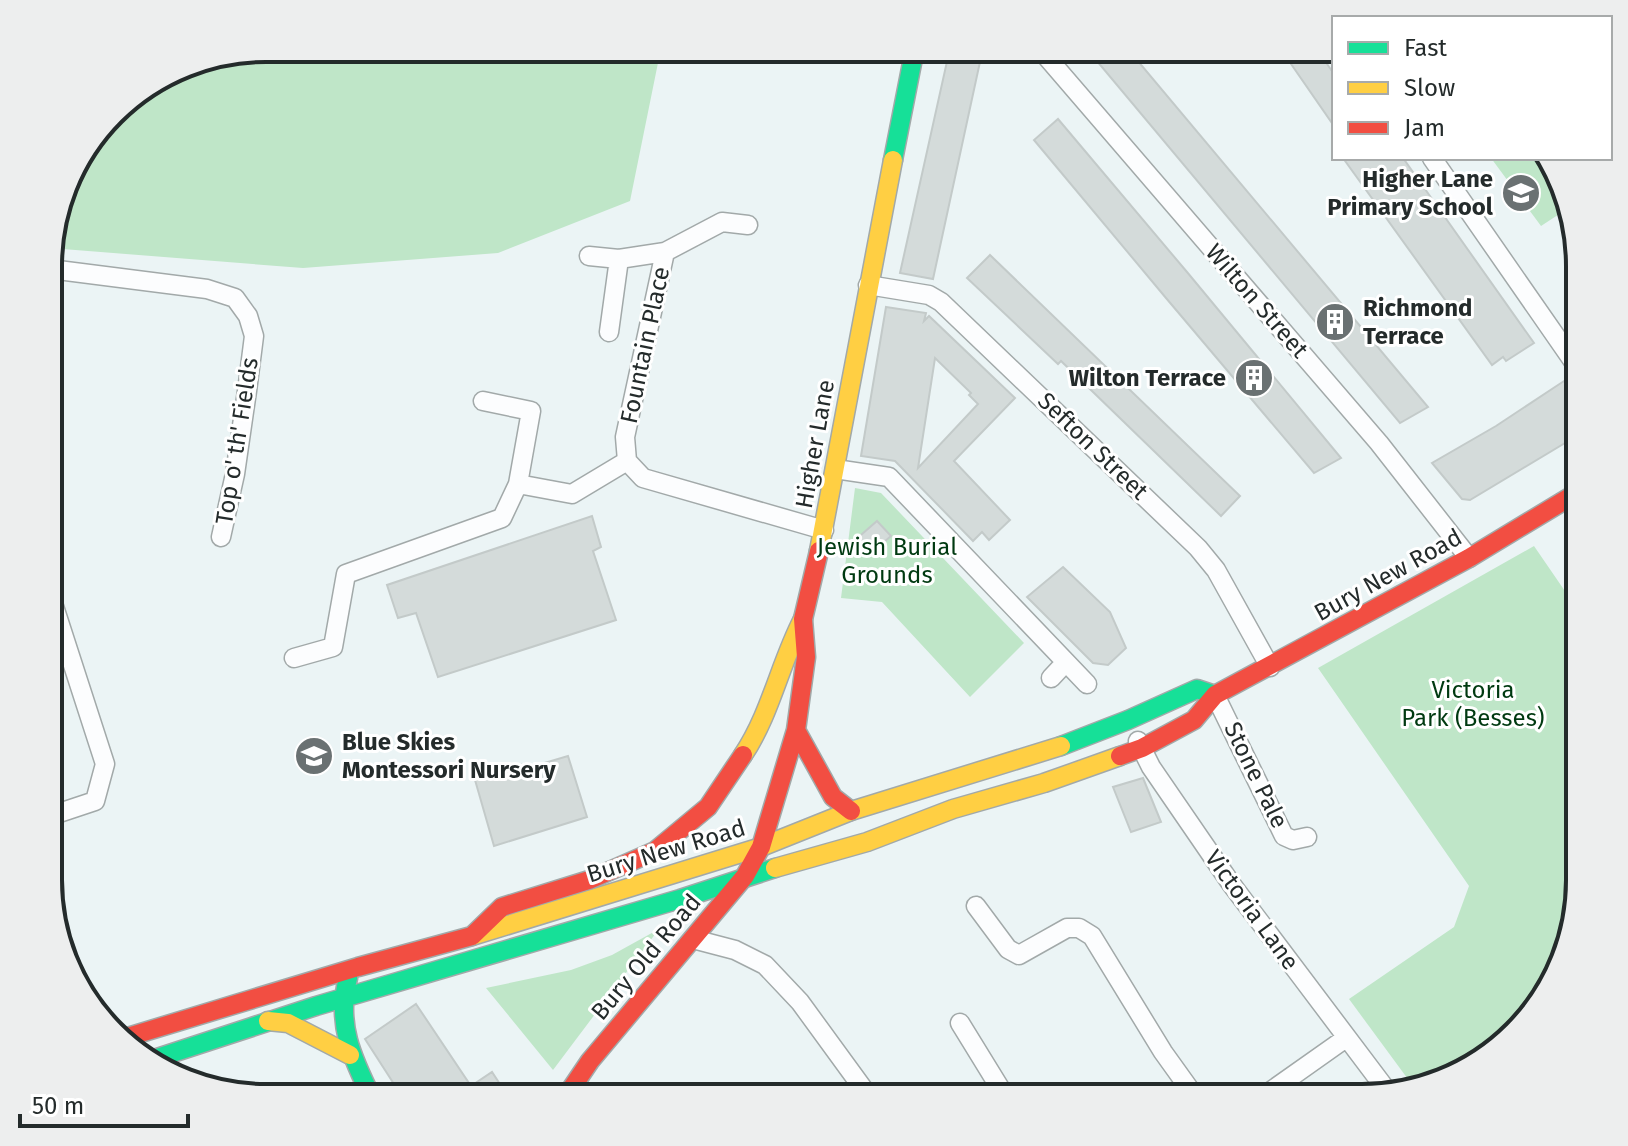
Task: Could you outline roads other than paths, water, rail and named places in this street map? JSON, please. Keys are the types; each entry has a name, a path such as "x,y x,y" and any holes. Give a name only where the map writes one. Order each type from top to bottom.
{"main road":[{"name":"Higher Lane","path":"761,847 796,730 806,657 803,619 824,530 912,62"},
{"name":"Bury New Road","path":"163,1056 343,998 867,842 953,809 1044,783 1142,748 1194,720 1215,695 1469,558 1566,499"},
{"path":"471,936 502,907 589,880 655,851 708,807 757,734 787,650 803,619"},
{"name":"Bury New Road","path":"134,1035 761,847 851,811 1060,746 1197,689 1215,695"},
{"path":"796,730 833,797 851,811"},
{"name":"Bury Old Road","path":"574,1084 590,1061 745,876 761,847"},
{"path":"358,967 347,979 342,1029 350,1055 365,1084"},
{"path":"268,1021 288,1023 350,1055"}],"street":[{"name":"Wilton Street","path":"1051,62 1379,443 1469,558"},
{"path":"1433,160 1566,351"},
{"name":"Fountain Place","path":"627,461 625,437 665,252 722,222 748,225"},
{"path":"589,256 619,259 665,252"},
{"path":"609,332 619,259"},
{"name":"Top o' th' Fields","path":"62,271 207,289 235,298 248,316 254,336 235,474 221,537"},
{"name":"Sefton Street","path":"868,285 929,295 941,302 1009,365 1198,548 1216,570 1270,667"},
{"path":"294,658 333,647 346,574 502,518 518,484 531,411 483,401"},
{"path":"518,484 572,494 627,461 643,478 824,530"},
{"path":"835,469 889,477 1087,684"},
{"path":"62,646 105,764 95,801 62,812"},
{"path":"1051,678 1066,662"},
{"name":"Stone Pale","path":"1215,695 1284,836 1293,840 1307,837"},
{"name":"Victoria Lane","path":"1128,720 1151,767 1232,885 1381,1083"},
{"path":"976,906 1008,949 1019,955 1067,928 1079,928 1092,936 1186,1084"},
{"path":"693,939 735,950 765,965 800,1002 860,1084"},
{"path":"960,1023 988,1084"},
{"path":"1281,1084 1346,1038"}],"place":[{"name":"Higher Lane Primary School","path":"1521,193"},
{"name":"Richmond Terrace","path":"1335,322"},
{"name":"Wilton Terrace","path":"1254,378"},
{"name":"Blue Skies Montessori Nursery","path":"314,756"}],"park label":[{"name":"Jewish Burial Grounds","path":"887,561"},
{"name":"Victoria Park (Besses)","path":"1473,704"}]}
